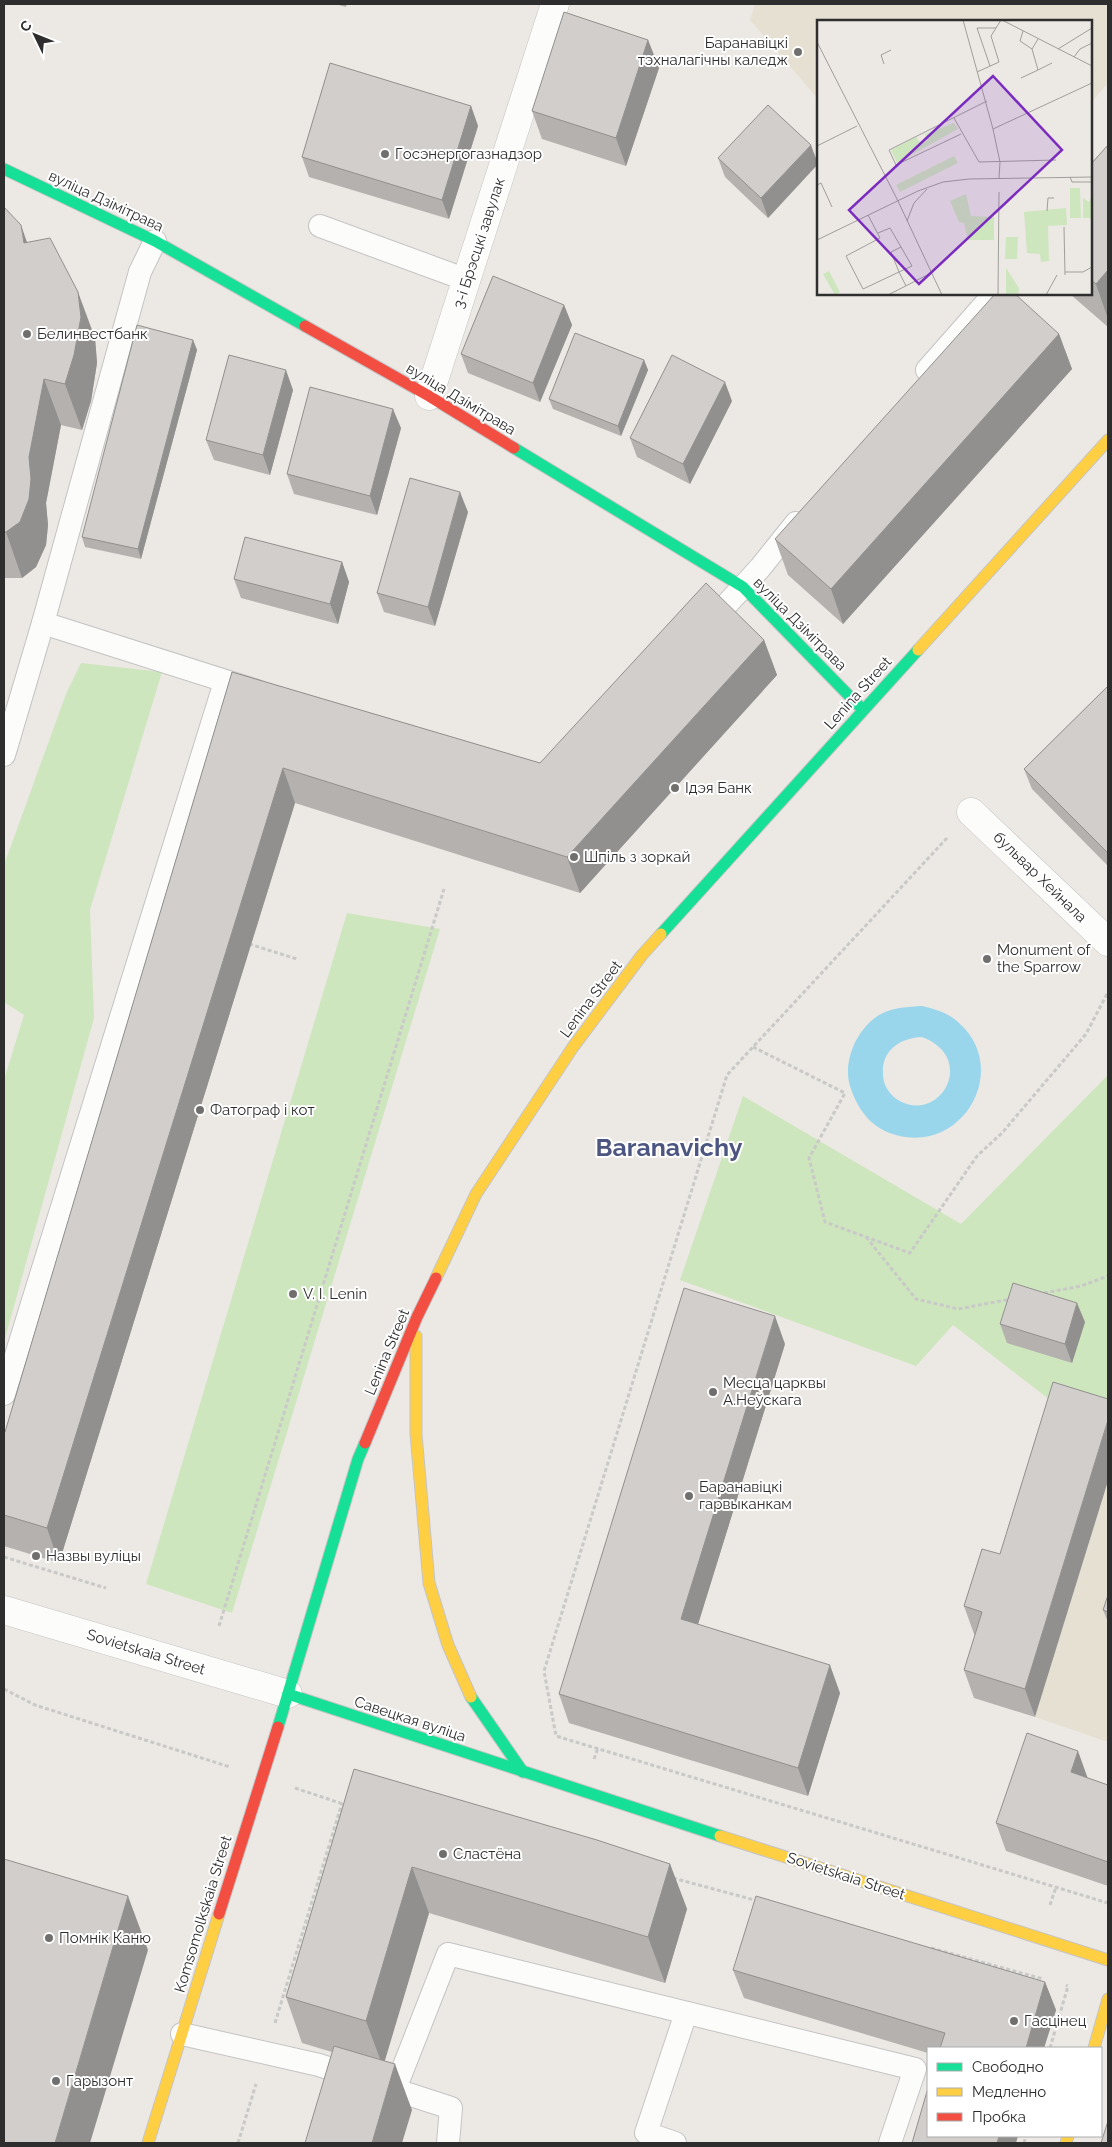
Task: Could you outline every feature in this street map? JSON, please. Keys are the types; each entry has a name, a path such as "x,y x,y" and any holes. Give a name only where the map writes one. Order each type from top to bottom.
{"main road":[{"name":"вуліца Дзімітрава","path":"4,170 155,241 429,396 743,587 863,710"},
{"name":"Lenina Street","path":"288,1694 358,1459 417,1317 476,1194 574,1047 642,955 1108,440"},
{"path":"417,1317 415,1362 416,1434 429,1583 448,1644 469,1694 523,1772 584,1793"},
{"name":"Савецкая вуліца","path":"288,1694 523,1772"},
{"name":"Komsomolkskaia Street","path":"148,2143 288,1694"},
{"name":"Sovietskaia Street","path":"584,1793 1108,1960"},
{"path":"1094,2047 1108,1999"}],"street":[{"name":"3-і Брэсцкі завулак","path":"429,396 556,4"},
{"name":"бульвар Хейнала","path":"971,812 1108,942"},
{"name":"Sovietskaia Street","path":"4,1610 288,1694"}],"lane":[{"path":"320,226 467,280"},
{"path":"4,755 43,623 140,272 155,241"},
{"path":"917,382 993,295"},
{"path":"696,638 743,587 808,508"},
{"path":"43,623 225,682 273,695"},
{"path":"4,1394 225,682"},
{"path":"395,2089 448,1954 914,2069 890,2143"},
{"path":"676,2143 646,2133 686,2013"},
{"path":"182,2034 319,2065 451,2108 448,2143"}],"path":[{"path":"971,812 727,1075 544,1671 556,1736 1108,1903"},
{"path":"219,1626 444,889"},
{"path":"242,942 297,959"},
{"path":"753,1047 845,1093 809,1158 825,1222 910,1253 977,1156 1002,1133 1086,1034 1108,992"},
{"path":"866,1237 916,1299 958,1309 1015,1299"},
{"path":"1044,1293 1081,1286 1108,1276"},
{"path":"4,1557 106,1588"},
{"path":"4,1689 35,1705 348,1806"},
{"path":"584,1793 598,1748"},
{"path":"238,2143 342,1803"},
{"path":"667,1876 762,1902"},
{"path":"924,1946 1052,1981"},
{"path":"1050,2047 1068,1986 1060,1984"}],"shaded area":[{"name":"Баранавіцкі тэхналагічны каледж","path":"755,4 1108,4 1108,83 1092,102 1092,20 817,20 817,98 750,20"},
{"path":"1108,1481 1108,1742 1035,1717"}],"green space":[{"path":"81,663 162,672 90,910 94,1018 4,1342 4,1080 24,1015 4,1002 4,865 66,694"},
{"path":"347,913 440,929 232,1613 146,1584"},
{"path":"1108,1075 1108,1424 1063,1410 953,1325 916,1366 680,1280 743,1096 961,1224"}],"water":[{"path":"922,1006 946,1014 959,1023 974,1042 981,1063 980,1084 972,1103 959,1120 941,1132 920,1138 896,1135 880,1129 874,1124 863,1112 854,1097 848,1079 848,1068 853,1047 858,1037 872,1020 891,1010","holes":["922,1037 939,1047 948,1059 950,1073 947,1086 939,1097 927,1104 913,1105 898,1100 892,1095 883,1079 883,1067 885,1059 893,1047 906,1040"]}],"building":[{"path":"564,12 648,40 616,138 532,111"},
{"path":"330,63 471,106 442,200 302,157"},
{"path":"768,105 811,145 761,198 718,158"},
{"path":"1108,145 1108,270 1096,284 1092,281 1092,163"},
{"path":"4,207 21,225 24,243 50,238 78,292 81,317 74,355 65,384 44,379 29,457 31,479 29,499 20,522 6,532 4,532"},
{"path":"493,276 564,305 533,383 461,354"},
{"path":"994,295 1016,295 1059,334 831,589 775,539"},
{"path":"137,325 193,340 138,549 82,537"},
{"path":"575,333 644,360 618,426 549,399"},
{"path":"229,355 286,370 263,455 206,440"},
{"path":"672,355 725,382 683,464 630,438"},
{"path":"310,387 393,409 370,496 287,474"},
{"path":"410,478 460,492 428,607 377,593"},
{"path":"245,537 342,562 330,604 234,579"},
{"path":"706,583 764,640 567,857 283,768 47,1528 4,1515 4,1432 232,672 540,763"},
{"path":"1108,686 1108,853 1024,769"},
{"path":"1013,1283 1077,1303 1065,1344 1000,1324"},
{"name":"Баранавіцкі гарвыканкам","path":"684,1288 775,1316 681,1619 830,1665 798,1768 559,1694"},
{"path":"1053,1382 1108,1399 1108,1420 1025,1689 964,1670 982,1612 964,1606 982,1549 1000,1554"},
{"path":"1108,1595 1108,1612 1103,1610"},
{"path":"1027,1733 1078,1751 1071,1772 1108,1785 1108,1862 996,1823"},
{"path":"354,1769 597,1840 670,1864 648,1937 412,1867 366,2021 286,1997"},
{"name":"Гарызонт","path":"4,1859 128,1896 55,2143 4,2143"},
{"path":"756,1896 1045,1982 1026,2047 940,2047 945,2033 733,1970"},
{"path":"334,2046 395,2064 372,2143 305,2143"},
{"path":"927,2091 927,2137 999,2137 997,2143 912,2143"},
{"path":"1108,2121 1108,2143 1101,2143"}],"traffic: fast":[{"path":"4,169 155,241 305,326"},
{"path":"514,448 743,587 863,710"},
{"path":"661,934 918,650"},
{"path":"278,1727 358,1459 365,1443"},
{"path":"288,1694 720,1836"},
{"path":"471,1697 523,1772"}],"traffic: slow":[{"path":"918,650 1108,440"},
{"path":"436,1278 476,1194 573,1047 642,955 661,934"},
{"path":"416,1336 416,1434 429,1583 448,1645 471,1697"},
{"path":"720,1836 1108,1960"},
{"path":"148,2143 219,1914"},
{"path":"1094,2047 1108,1999"},
{"path":"1066,2143 1068,2137"}],"traffic: jam":[{"path":"305,326 429,396 514,448"},
{"path":"365,1443 417,1317 436,1278"},
{"path":"219,1914 278,1727"}],"place":[{"name":"Баранавіцкі тэхналагічны каледж","path":"798,52"},
{"name":"Госэнергогазнадзор","path":"385,154"},
{"name":"Белинвестбанк","path":"27,334"},
{"name":"Ідэя Банк","path":"675,788"},
{"name":"Шпіль з зоркай","path":"574,857"},
{"name":"Monument of the Sparrow","path":"987,959"},
{"name":"Фатограф і кот","path":"200,1110"},
{"name":"V. I. Lenin","path":"293,1294"},
{"name":"Месца царквы А.Неўскага","path":"713,1392"},
{"name":"Баранавіцкі гарвыканкам","path":"689,1496"},
{"name":"Назвы вуліцы","path":"36,1556"},
{"name":"Сластёна","path":"443,1854"},
{"name":"Помнік Каню","path":"49,1938"},
{"name":"Гасцінец","path":"1014,2021"},
{"name":"Гарызонт","path":"56,2081"}],"district":[{"name":"Baranavichy","path":"669,1147"}]}
